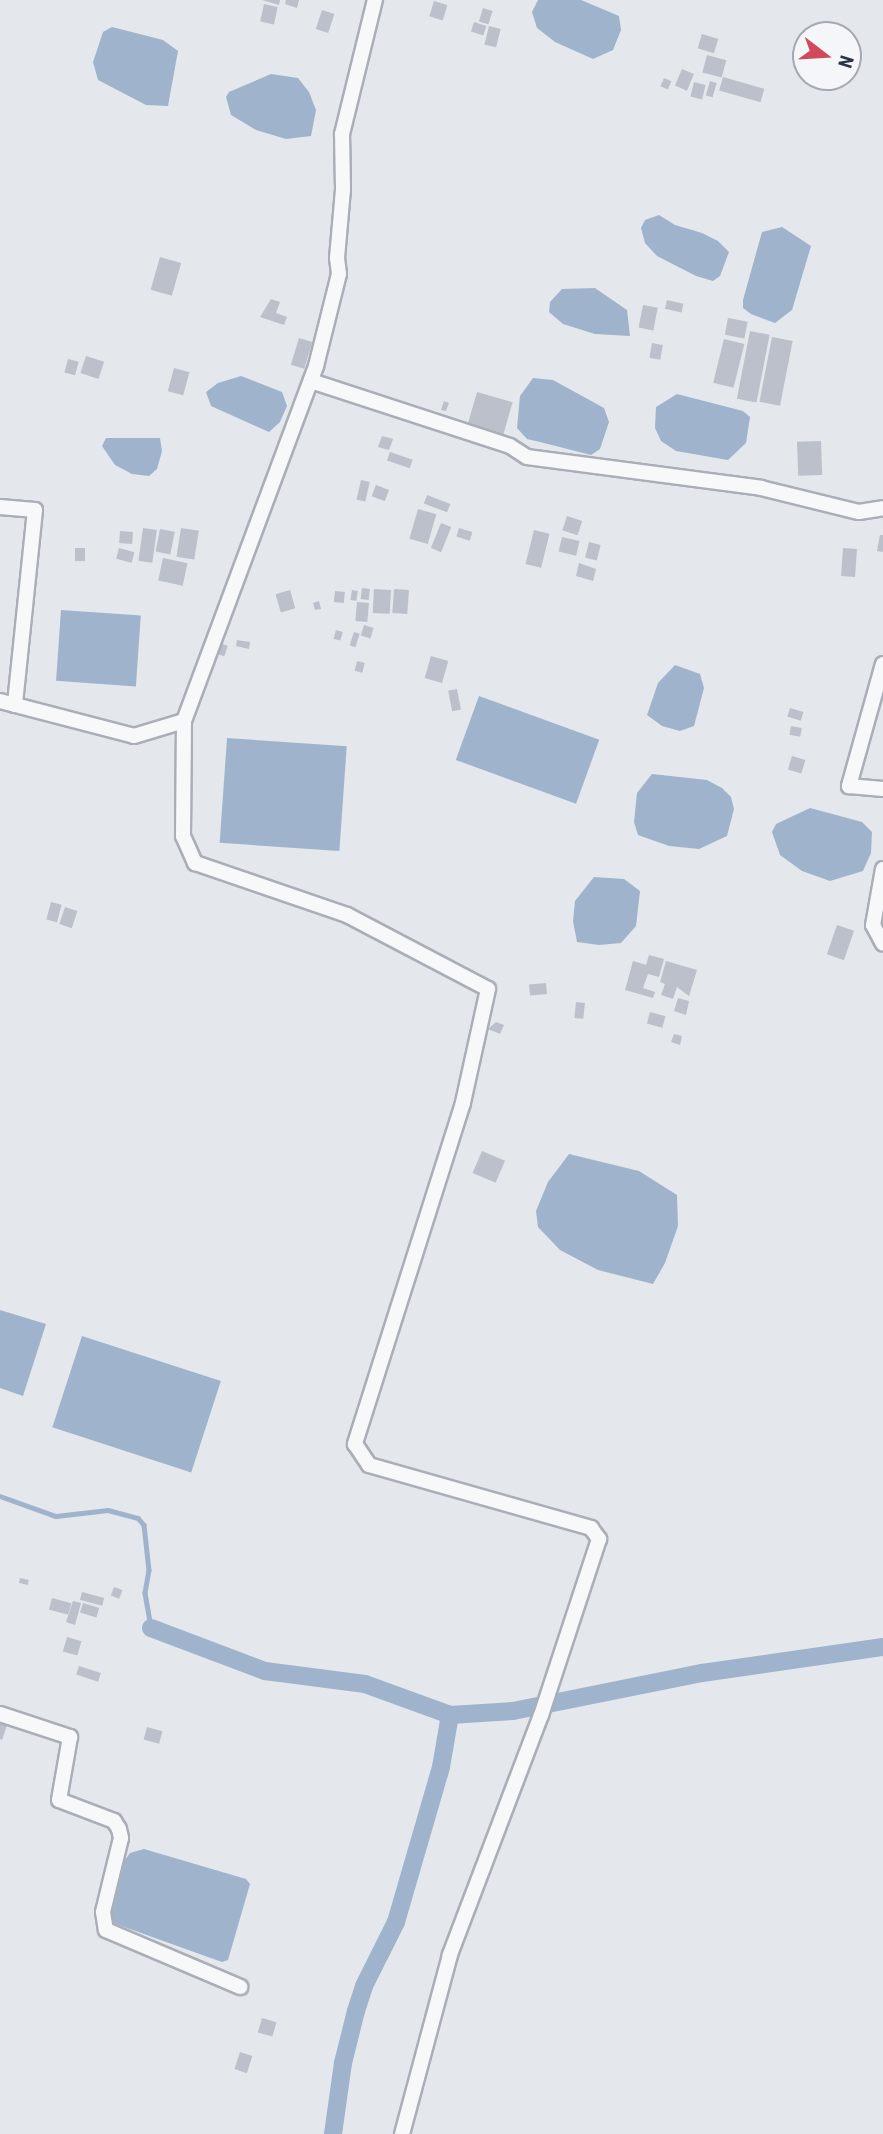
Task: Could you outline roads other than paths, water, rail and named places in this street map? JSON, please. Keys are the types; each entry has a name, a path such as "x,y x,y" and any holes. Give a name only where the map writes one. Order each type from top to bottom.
{"street":[{"path":"375,0 342,134 343,189 337,258 339,274 312,381 184,721 183,836 195,863 347,915 488,989 463,1103 355,1444 369,1465 591,1528 599,1539 541,1715 450,1955 402,2134"},
{"path":"312,381 510,446 527,457 761,488 859,512 883,508"},
{"path":"0,507 35,510 15,705"},
{"path":"883,664 849,786 883,789"},
{"path":"0,701 134,736 184,721"},
{"path":"883,869 873,925 883,944"},
{"path":"0,1714 70,1737 59,1800 114,1821 119,1829 121,1838 103,1912 102,1923 106,1930 240,1987"}],"water":[{"path":"538,0 581,0 619,16 621,30 613,50 593,59 555,42 537,28 532,12"},
{"path":"112,27 163,40 178,51 168,106 146,105 98,80 93,62 103,32"},
{"path":"271,74 298,78 309,92 316,110 311,136 286,139 256,130 231,115 226,97 229,92"},
{"path":"659,215 675,225 718,241 729,252 720,276 713,281 696,276 657,256 645,243 641,228 645,220"},
{"path":"782,227 811,246 792,310 775,323 751,314 743,308 743,300 762,232"},
{"path":"595,288 627,310 630,336 595,334 563,324 549,312 550,302 562,289"},
{"path":"241,376 282,392 287,406 280,422 269,432 211,406 206,392 218,383"},
{"path":"533,378 553,380 604,408 609,422 600,449 591,455 527,439 517,428 520,396"},
{"path":"677,394 743,411 750,417 746,443 728,460 676,451 661,441 655,428 656,407"},
{"path":"106,438 160,438 162,451 157,469 149,476 132,474 115,465 102,446"},
{"path":"61,610 141,616 136,686 56,681"},
{"path":"675,665 700,674 704,688 694,726 680,731 662,726 647,715 658,683"},
{"path":"479,696 599,740 576,804 456,760"},
{"path":"227,738 347,746 339,851 220,843"},
{"path":"652,774 707,780 722,788 731,797 734,809 727,836 699,849 669,846 638,835 634,822 637,793"},
{"path":"810,808 862,822 872,832 871,853 863,871 830,881 802,871 780,855 772,832 776,824"},
{"path":"594,877 624,879 640,891 636,926 621,943 599,945 577,942 573,921 575,901"},
{"path":"569,1154 639,1171 677,1195 678,1226 665,1263 653,1284 598,1270 560,1250 538,1227 536,1211 548,1182"},
{"path":"0,1310 46,1324 23,1396 0,1388"},
{"path":"82,1336 221,1381 191,1472 52,1427"},
{"path":"144,1849 246,1879 250,1884 228,1960 222,1962 113,1923 112,1914 125,1860 130,1853"}],"waterway":[{"path":"0,1496 56,1516 108,1510 138,1518 144,1525 149,1570 145,1593 151,1628"},
{"path":"151,1628 265,1671 365,1684 450,1715 513,1711 702,1673 883,1647"},
{"path":"333,2134 343,2063 356,2011 364,1986 396,1922 441,1767 450,1715"}]}
